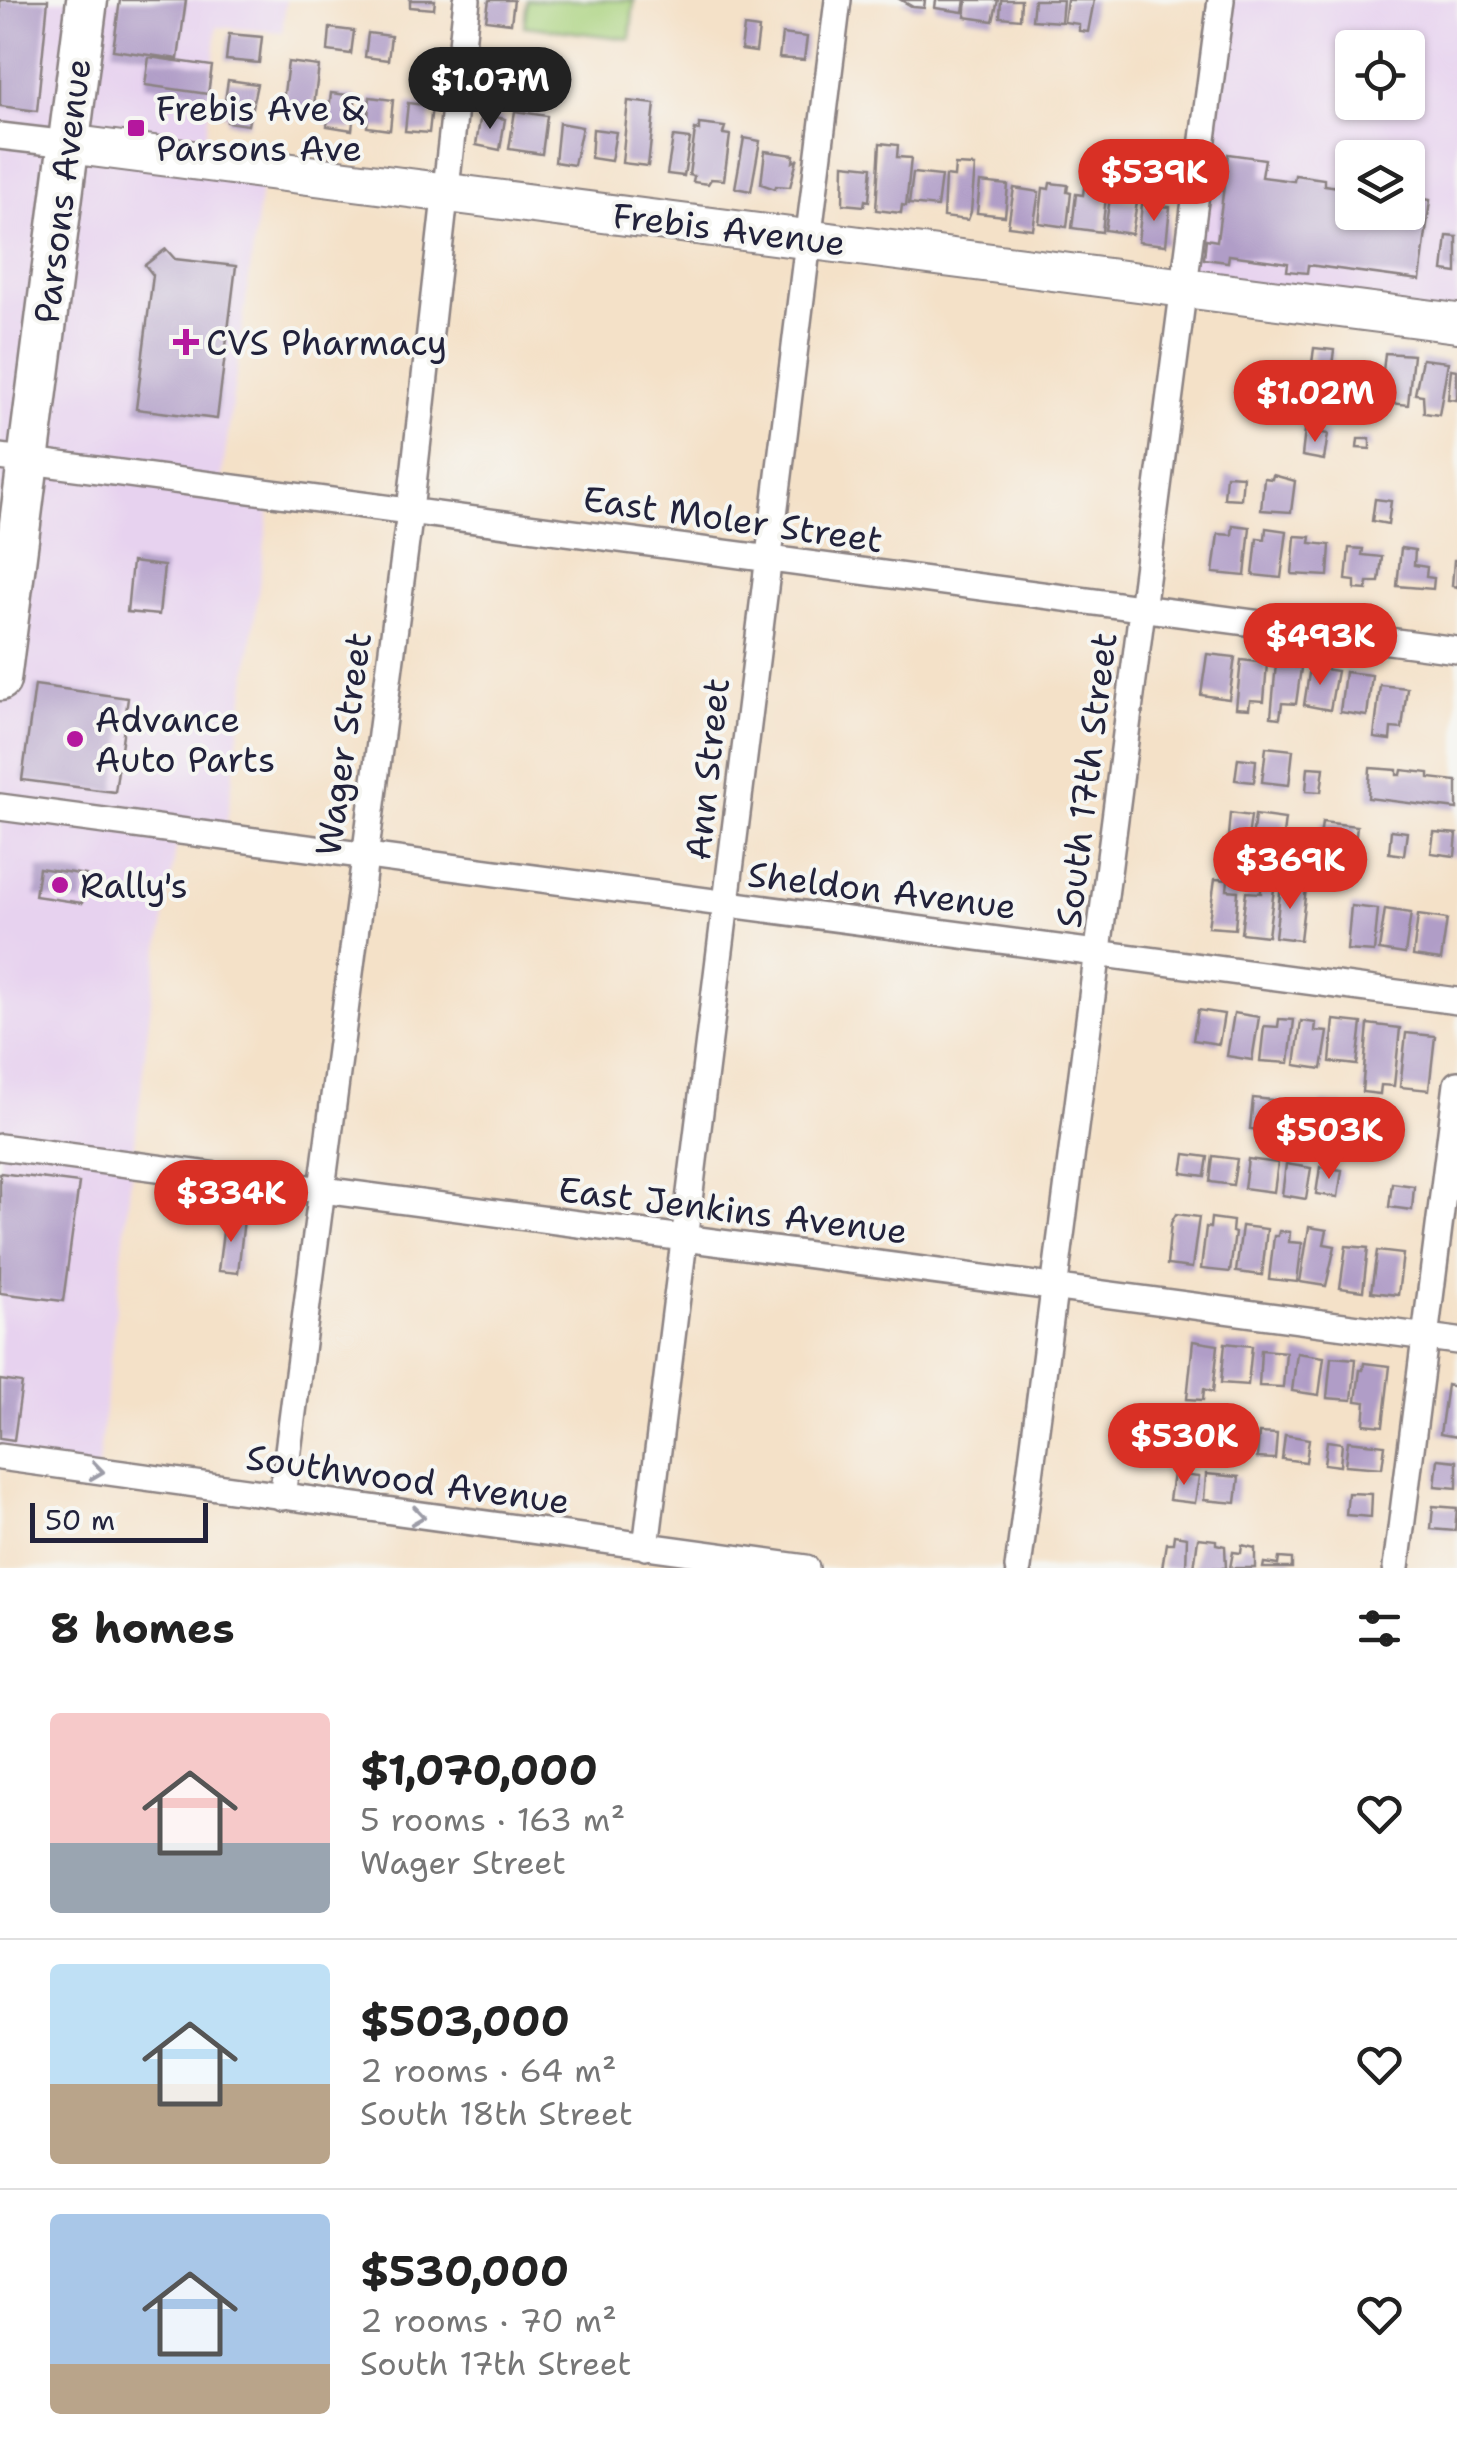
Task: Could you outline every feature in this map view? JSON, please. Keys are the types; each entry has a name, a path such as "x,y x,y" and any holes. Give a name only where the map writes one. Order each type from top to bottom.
{"main road":[{"name":"Parsons Avenue","path":"0,680 14,459 68,144 87,0"},
{"name":"Frebis Avenue","path":"68,144 1457,323"}],"street":[{"name":"Wager Street","path":"282,1497 410,512 467,0"},
{"name":"Ann Street","path":"646,1547 838,0"},
{"name":"South 17th Street","path":"1018,1568 1221,0"},
{"name":"Frebis Avenue","path":"0,136 68,144"},
{"name":"East Moler Street","path":"14,459 1457,650"},
{"name":"Sheldon Avenue","path":"0,807 1457,1001"},
{"path":"1396,1568 1457,1084"},
{"name":"East Jenkins Avenue","path":"0,1147 1457,1341"},
{"name":"Southwood Avenue","path":"0,1458 806,1568"}],"shaded area":[{"path":"0,0 286,0 282,32 217,27 204,158 264,166 221,485 272,491 225,835 179,830 151,1001 97,1475 0,1463"},
{"path":"1220,0 1457,0 1457,324 1180,286"}],"green space":[{"path":"527,0 634,0 630,39 524,26"}],"building":[{"path":"0,0 48,0 37,111 0,106"},
{"path":"120,0 186,0 178,59 113,50"},
{"path":"410,0 435,0 434,9 410,7"},
{"path":"489,0 514,0 511,23 486,20"},
{"path":"901,0 925,0 924,8 913,7"},
{"path":"936,0 965,0 963,12 935,8"},
{"path":"967,0 998,0 993,21 965,17"},
{"path":"1001,0 1021,0 1020,19 1000,17"},
{"path":"1034,0 1063,0 1061,22 1032,20"},
{"path":"1067,0 1094,0 1088,32 1079,31 1079,24 1064,22"},
{"path":"744,27 759,29 756,52 741,50"},
{"path":"330,28 354,31 351,54 328,51"},
{"path":"368,33 391,36 388,60 365,57"},
{"path":"229,34 262,37 259,63 226,60"},
{"path":"782,34 807,37 804,60 779,58"},
{"path":"531,53 555,56 553,79 529,76"},
{"path":"149,57 212,66 208,94 145,85"},
{"path":"288,62 319,66 313,113 282,109"},
{"path":"228,80 257,84 248,125 227,122 228,115 223,115"},
{"path":"331,93 356,96 352,130 327,126"},
{"path":"370,97 393,100 390,130 367,127"},
{"path":"628,101 655,104 648,166 622,163"},
{"path":"408,103 432,106 429,133 405,131"},
{"path":"515,111 547,116 542,154 509,149"},
{"path":"481,114 505,119 500,150 476,145"},
{"path":"559,123 582,127 574,165 555,162"},
{"path":"699,124 725,127 723,134 730,135 724,180 693,182 694,176 689,175"},
{"path":"593,129 616,132 611,161 591,158"},
{"path":"673,137 690,139 684,176 667,174"},
{"path":"744,138 760,141 751,191 735,188"},
{"path":"880,143 898,145 897,157 911,158 906,206 902,205 901,213 876,210"},
{"path":"765,151 794,155 793,162 797,160 790,187 775,189 761,184"},
{"path":"1228,154 1265,159 1262,177 1294,181 1295,175 1324,179 1324,185 1335,187 1335,230 1425,230 1425,199 1430,200 1420,280 1308,265 1307,273 1287,271 1288,263 1229,255 1228,262 1204,259 1206,239 1217,241"},
{"path":"844,164 872,167 869,201 865,200 864,206 843,204"},
{"path":"955,165 975,166 968,220 943,217 945,176 954,177"},
{"path":"913,173 941,176 937,207 909,204"},
{"path":"980,182 1008,185 1005,216 977,213"},
{"path":"1050,183 1068,185 1067,192 1071,193 1067,227 1039,223 1043,188 1049,189"},
{"path":"1084,187 1103,189 1102,196 1106,197 1102,232 1072,228 1076,194 1083,195"},
{"path":"1014,188 1039,192 1033,229 1008,226"},
{"path":"1110,198 1137,202 1132,234 1105,230"},
{"path":"1142,204 1170,207 1166,245 1138,242"},
{"path":"1447,236 1457,237 1457,273 1443,271"},
{"name":"CVS Pharmacy","path":"166,249 175,259 236,266 217,419 136,409 153,275 145,265"},
{"path":"1314,348 1334,350 1329,388 1309,386"},
{"path":"1385,353 1413,355 1408,405 1389,403 1390,390 1381,389"},
{"path":"1422,359 1448,362 1439,415 1424,413 1423,395 1415,394"},
{"path":"1451,369 1457,370 1457,400 1448,399"},
{"path":"1305,430 1328,434 1324,460 1302,456"},
{"path":"1358,439 1370,439 1370,449 1357,448"},
{"path":"1226,475 1243,476 1241,499 1224,498"},
{"path":"1273,475 1295,481 1291,512 1261,510 1264,478 1272,479"},
{"path":"1375,499 1391,501 1388,524 1372,521"},
{"path":"1233,525 1250,527 1245,576 1213,573 1218,534 1232,535"},
{"path":"1266,528 1287,531 1281,578 1253,575 1257,538 1265,539"},
{"path":"1295,536 1311,537 1310,543 1330,545 1328,576 1292,574"},
{"path":"1349,548 1363,549 1362,555 1382,557 1379,582 1368,582 1367,590 1355,589 1355,581 1346,580"},
{"path":"1401,548 1415,550 1414,565 1427,567 1426,577 1434,578 1433,589 1397,586"},
{"path":"1457,560 1457,587 1452,586"},
{"path":"132,562 164,566 159,615 127,612"},
{"path":"1207,654 1235,657 1229,699 1201,695"},
{"path":"1241,660 1267,663 1264,701 1250,700 1249,709 1236,708"},
{"path":"1276,664 1301,668 1296,704 1282,703 1280,718 1271,717"},
{"path":"1310,667 1337,671 1330,710 1304,705"},
{"path":"1345,672 1372,675 1367,716 1340,712"},
{"name":"Advance Auto Parts","path":"35,685 128,698 115,792 22,780"},
{"path":"1380,685 1407,688 1402,729 1391,728 1390,740 1374,738"},
{"path":"1266,747 1293,750 1289,785 1262,782"},
{"path":"1238,758 1256,760 1254,782 1235,780"},
{"path":"1308,767 1324,768 1321,792 1306,791"},
{"path":"1370,768 1397,770 1397,775 1402,770 1429,773 1429,778 1457,781 1457,809 1368,798"},
{"path":"1230,813 1251,816 1248,838 1228,836"},
{"path":"1255,815 1285,819 1281,850 1251,847"},
{"path":"1322,822 1357,826 1353,858 1318,854"},
{"path":"1391,830 1407,832 1404,855 1389,853"},
{"path":"1434,832 1457,834 1455,856 1431,853"},
{"name":"Rally's","path":"39,868 86,875 82,903 35,896"},
{"path":"1215,879 1228,880 1227,890 1238,891 1235,929 1208,927"},
{"path":"1281,885 1306,888 1300,940 1275,937"},
{"path":"1261,887 1274,889 1268,936 1241,933 1246,892 1261,893"},
{"path":"1351,906 1378,909 1374,952 1347,950"},
{"path":"1385,909 1411,913 1405,954 1379,950"},
{"path":"1418,915 1447,919 1441,960 1413,956"},
{"path":"1198,1010 1224,1014 1219,1044 1193,1040"},
{"path":"1234,1013 1259,1017 1252,1060 1227,1056"},
{"path":"1279,1019 1294,1020 1289,1063 1260,1061 1264,1026 1278,1027"},
{"path":"1334,1020 1362,1023 1357,1065 1330,1062"},
{"path":"1301,1021 1316,1023 1315,1031 1328,1032 1322,1069 1295,1065"},
{"path":"1368,1024 1400,1028 1394,1086 1381,1085 1380,1094 1362,1092"},
{"path":"1406,1033 1435,1036 1429,1090 1400,1087"},
{"path":"1253,1098 1284,1101 1281,1132 1250,1129"},
{"path":"1322,1103 1344,1106 1340,1141 1317,1138"},
{"path":"1288,1106 1314,1109 1312,1134 1285,1131"},
{"path":"1372,1124 1386,1125 1384,1147 1370,1146"},
{"path":"1185,1154 1208,1157 1205,1176 1182,1173"},
{"path":"1213,1156 1237,1159 1233,1185 1210,1182"},
{"path":"1248,1159 1278,1163 1274,1192 1244,1188"},
{"path":"1286,1164 1311,1168 1306,1199 1282,1195"},
{"path":"1320,1167 1342,1170 1338,1197 1316,1194"},
{"path":"0,1173 79,1183 63,1301 0,1293"},
{"path":"1392,1183 1414,1186 1412,1210 1389,1207"},
{"path":"1176,1214 1199,1217 1192,1268 1167,1265 1171,1223"},
{"path":"225,1216 244,1219 238,1273 218,1271"},
{"path":"1211,1218 1233,1221 1230,1272 1201,1269 1206,1227 1210,1228"},
{"path":"1242,1226 1267,1229 1262,1275 1236,1272"},
{"path":"1309,1227 1327,1230 1324,1244 1335,1246 1326,1286 1300,1282"},
{"path":"1279,1231 1290,1232 1289,1242 1302,1243 1297,1282 1269,1279 1274,1236"},
{"path":"1346,1246 1368,1248 1363,1291 1340,1288"},
{"path":"1377,1251 1403,1254 1398,1295 1371,1292"},
{"path":"1193,1341 1218,1345 1213,1392 1204,1389 1203,1400 1187,1399"},
{"path":"1225,1343 1252,1346 1248,1385 1221,1383"},
{"path":"1261,1350 1286,1352 1283,1387 1259,1386"},
{"path":"1297,1353 1324,1357 1319,1395 1292,1391"},
{"path":"1331,1357 1356,1359 1352,1400 1327,1398"},
{"path":"1364,1363 1390,1366 1383,1426 1364,1424 1366,1402 1356,1401"},
{"path":"0,1380 22,1383 14,1440 0,1438"},
{"path":"1447,1385 1457,1387 1457,1437 1440,1434"},
{"path":"1214,1426 1238,1429 1234,1453 1210,1450"},
{"path":"1195,1432 1206,1433 1205,1448 1194,1446"},
{"path":"1259,1433 1277,1434 1275,1459 1257,1458"},
{"path":"1285,1435 1309,1439 1306,1462 1282,1459"},
{"path":"1327,1441 1342,1443 1340,1466 1324,1464"},
{"path":"1348,1441 1385,1445 1382,1468 1345,1465"},
{"path":"1438,1459 1457,1461 1457,1488 1435,1486"},
{"path":"1173,1474 1199,1477 1195,1503 1169,1500"},
{"path":"1206,1474 1239,1477 1236,1503 1204,1500"},
{"path":"1348,1493 1372,1494 1371,1517 1346,1515"},
{"path":"1433,1506 1457,1508 1455,1531 1431,1529"},
{"path":"1174,1535 1187,1537 1186,1568 1162,1568 1166,1543 1173,1543"},
{"path":"1198,1538 1216,1540 1216,1544 1225,1546 1226,1568 1194,1568"},
{"path":"1242,1545 1255,1548 1255,1568 1230,1568 1233,1552 1241,1553"},
{"path":"1279,1558 1292,1559 1292,1568 1263,1568 1264,1563 1278,1565"}],"place":[{"name":"Frebis Ave & Parsons Ave","path":"136,128"},
{"name":"CVS Pharmacy","path":"186,342"},
{"name":"Advance Auto Parts","path":"75,739"},
{"name":"Rally's","path":"60,885"}]}
